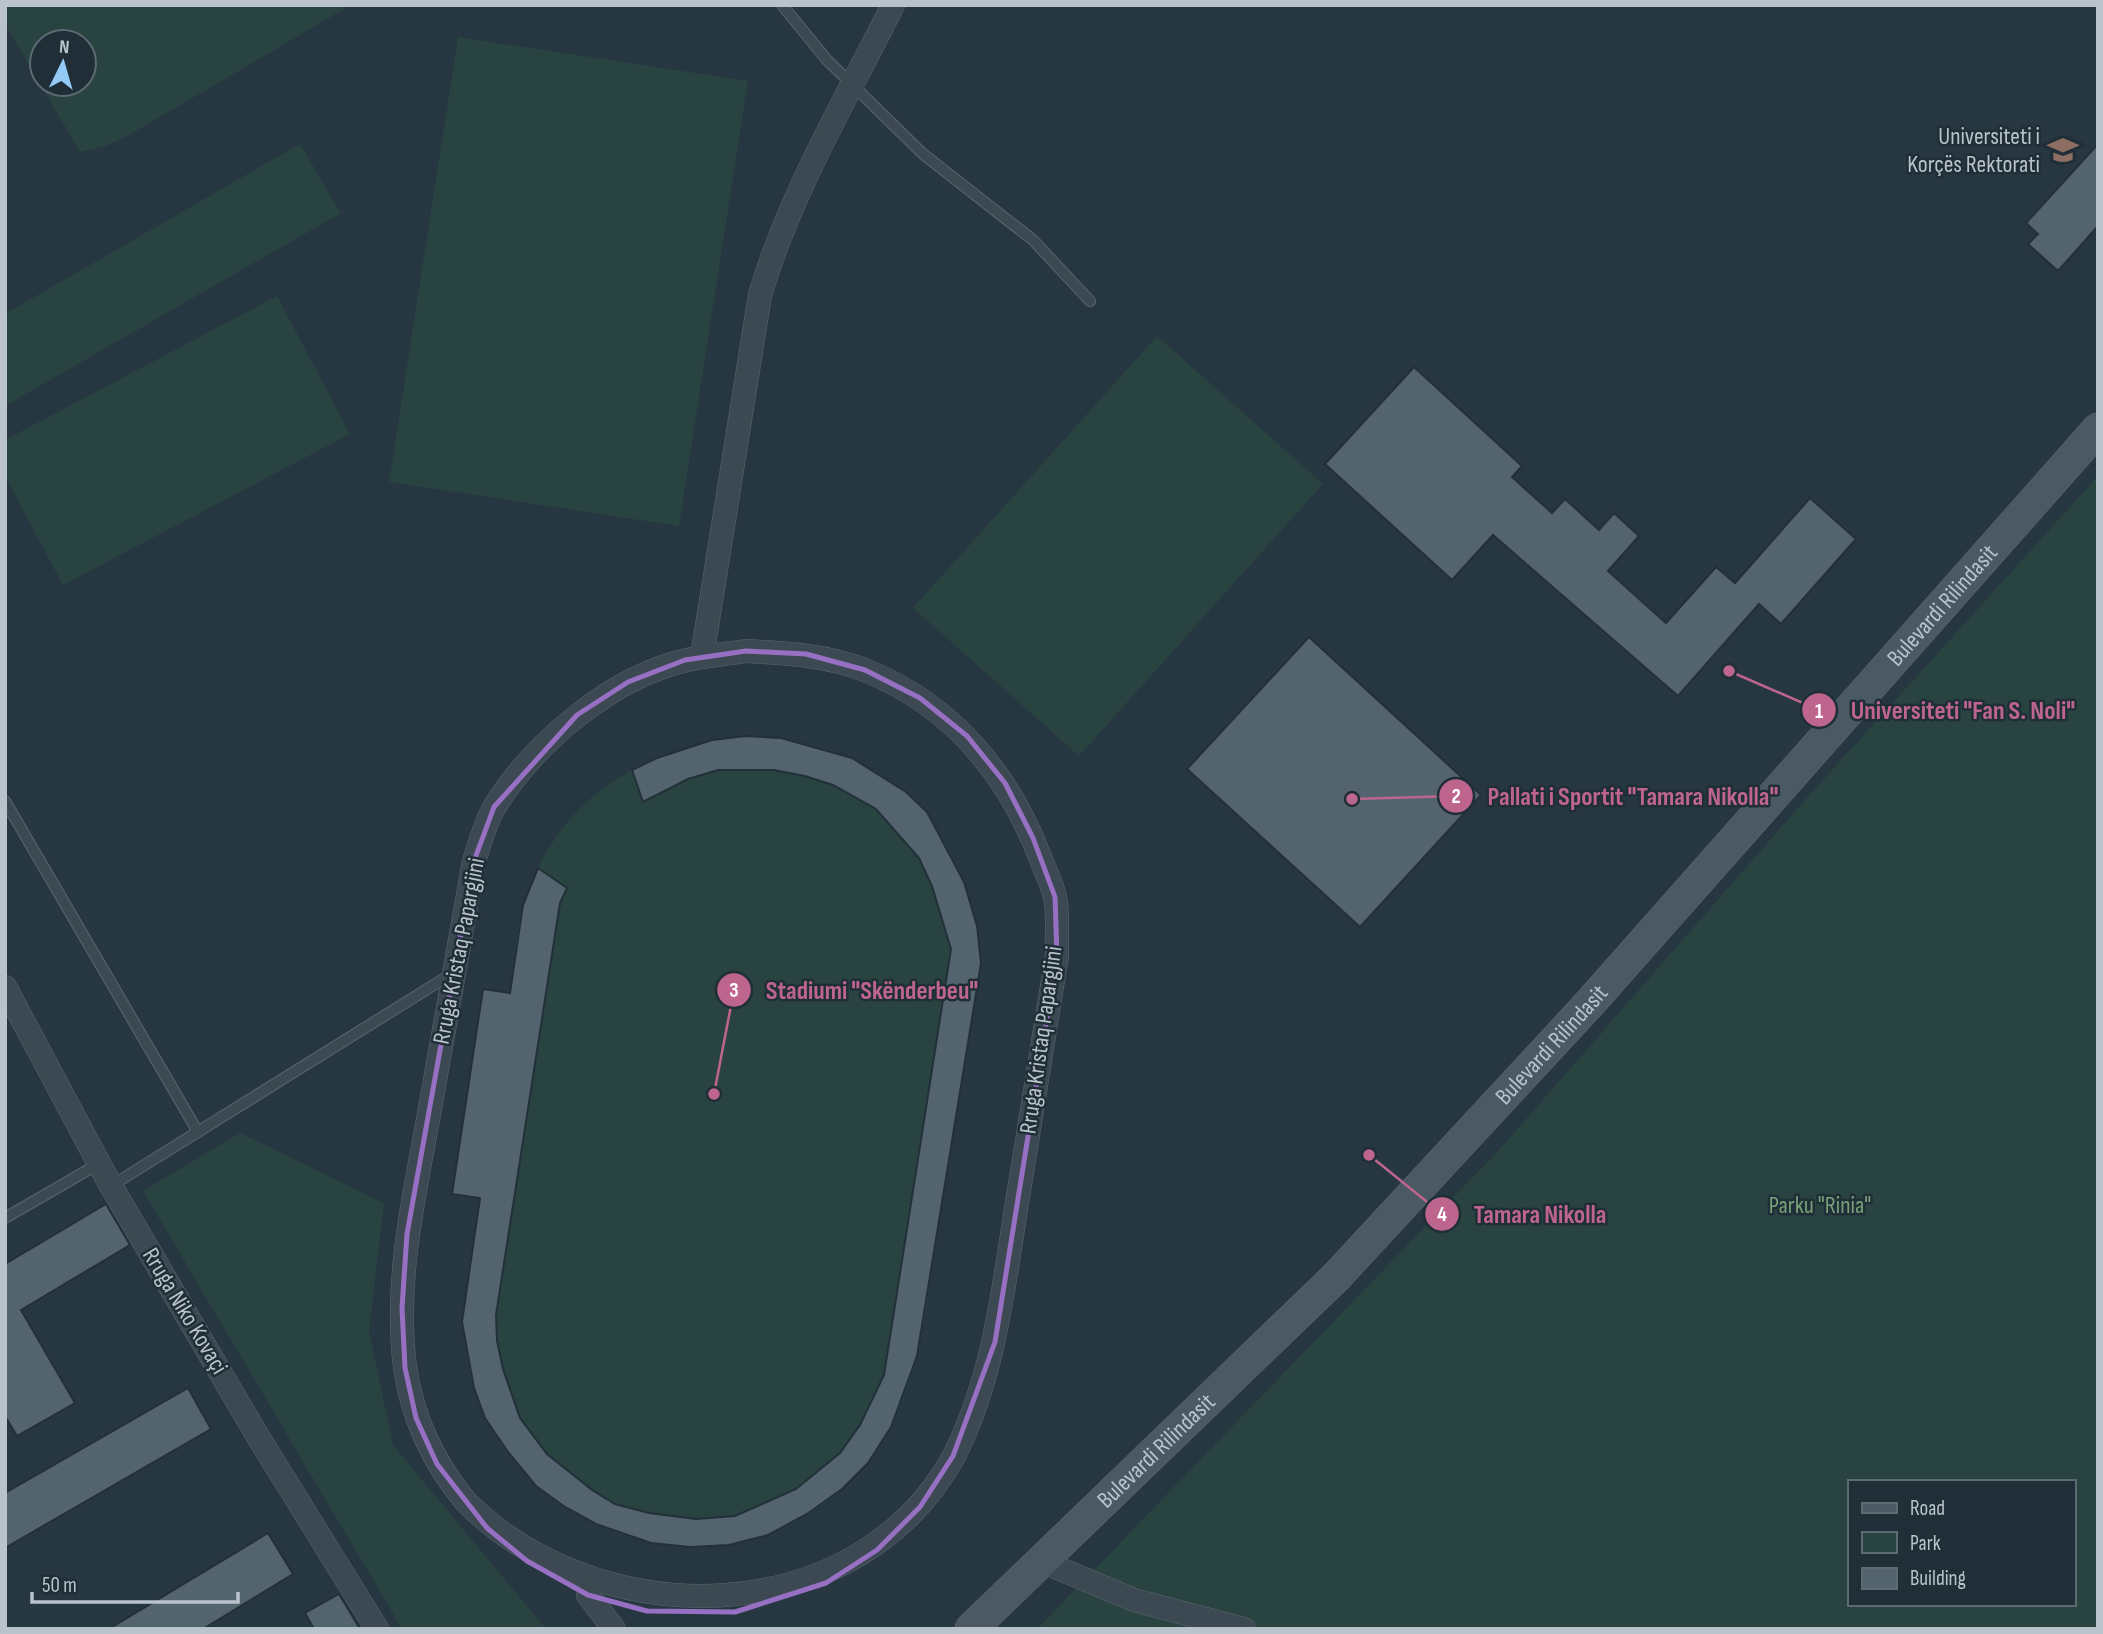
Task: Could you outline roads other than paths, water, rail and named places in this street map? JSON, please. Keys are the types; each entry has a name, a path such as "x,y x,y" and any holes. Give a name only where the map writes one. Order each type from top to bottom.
{"main road":[{"name":"Bulevardi Rilindasit","path":"971,1629 1337,1276 1597,995 2098,429"}],"street":[{"path":"702,657 760,295 774,248 794,201 893,5"},
{"name":"Rruga Kristaq Papargjini","path":"746,651 806,654 865,670 920,698 967,736 1005,783 1033,838 1055,897 1057,956 995,1342 953,1456 920,1507 877,1550 826,1583 769,1605 730,1615 648,1611 589,1595 527,1561 487,1528 437,1464 416,1418 405,1368 402,1308 407,1234 454,972 474,861 494,807 534,758 577,715 628,682 685,660 746,651"},
{"name":"Rruga Niko Kovaçi","path":"5,987 111,1186 257,1435 377,1629"},
{"path":"1041,1561 1134,1600 1235,1627"},
{"name":"Rruga Kristaq Papargjini","path":"589,1595 614,1629"}],"lane":[{"path":"782,5 827,60 923,154 1033,240 1090,301"},
{"path":"5,801 198,1132"},
{"path":"111,1186 454,972"},
{"path":"5,1217 100,1163"}],"place":[{"name":"Universiteti i Korçës Rektorati","path":"2063,150"},
{"name":"Universiteti \"Fan S. Noli\"","path":"1729,671"},
{"name":"Pallati i Sportit \"Tamara Nikolla\"","path":"1352,799"},
{"name":"Stadiumi \"Skënderbeu\"","path":"714,1094"},
{"name":"Tamara Nikolla","path":"1369,1155"}],"park label":[{"name":"Parku \"Rinia\"","path":"1820,1205"}]}
